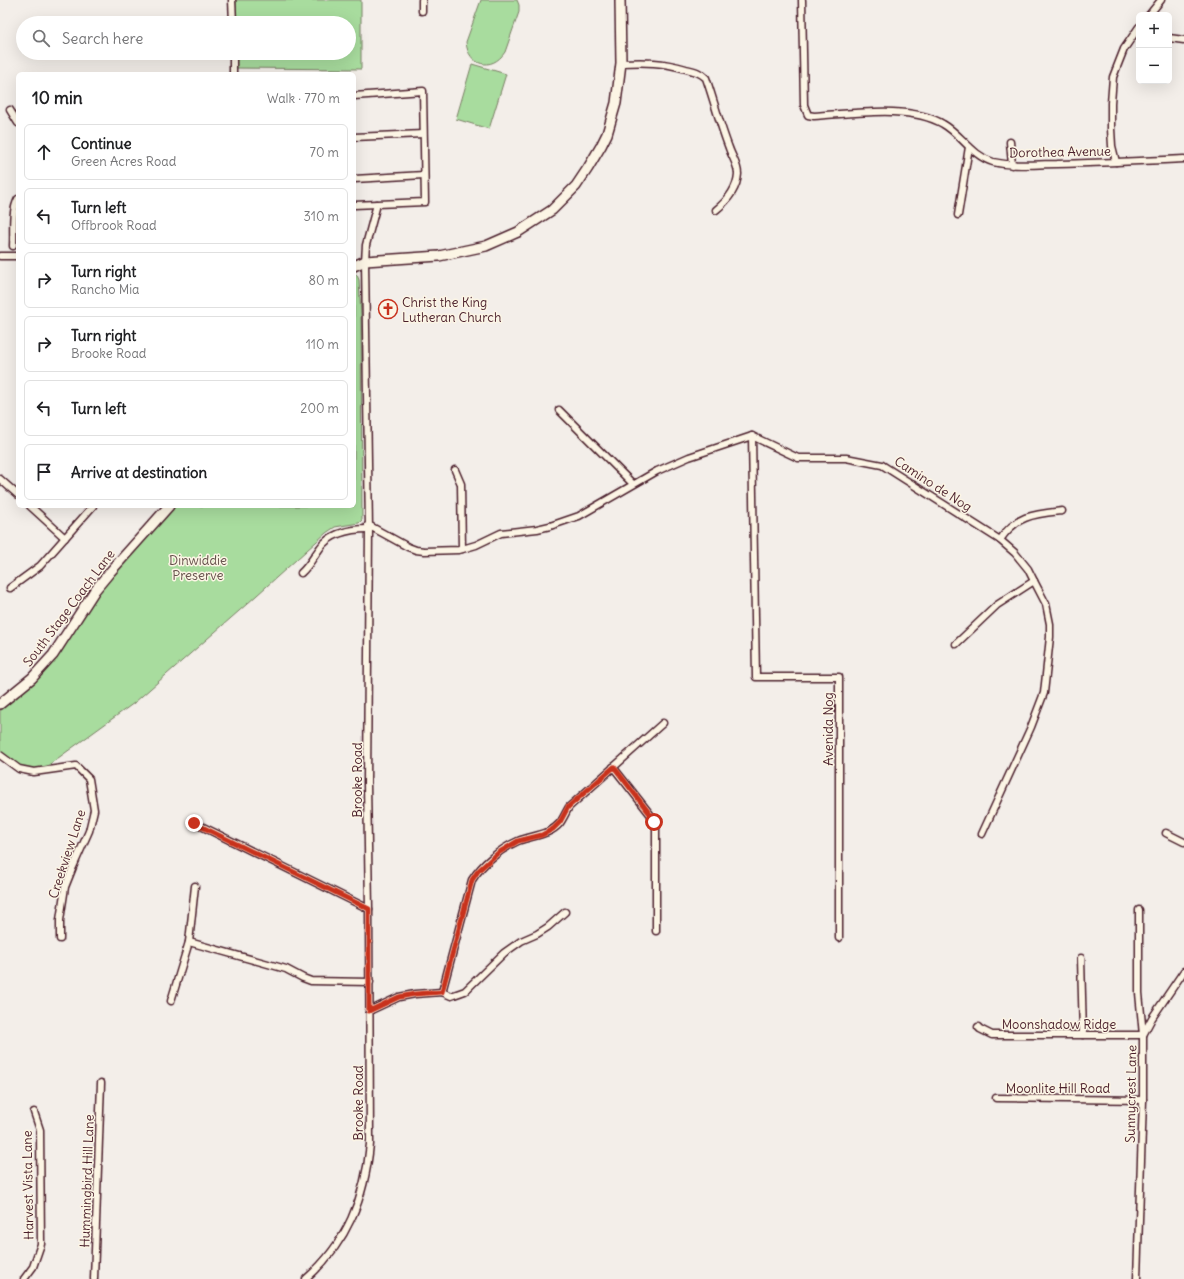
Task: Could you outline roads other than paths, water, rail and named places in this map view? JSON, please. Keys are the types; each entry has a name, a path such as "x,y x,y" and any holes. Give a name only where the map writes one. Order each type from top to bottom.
{"main road":[{"path":"356,265 365,261 439,256 486,246 518,232 552,210 576,186 607,134 616,103 621,63 620,0"},
{"name":"South Stage Coach Lane","path":"0,704 32,678 52,655 95,590 167,508"}],"street":[{"path":"232,0 233,16"},
{"path":"422,0 422,11"},
{"name":"Dorothea Avenue","path":"802,0 804,105 808,116 886,112 919,115 934,119 944,124 969,147 987,160 1012,165 1184,159"},
{"path":"1151,12 1160,0"},
{"path":"1116,162 1112,146 1111,129 1113,77 1124,49 1136,34"},
{"path":"1172,38 1184,40"},
{"path":"233,60 233,72"},
{"path":"621,63 647,62 669,64 701,73 706,78 738,172 734,189 727,200 716,210"},
{"path":"356,96 422,91 425,202 356,205"},
{"path":"10,110 16,120"},
{"path":"356,137 423,134"},
{"path":"1010,142 1012,165"},
{"path":"958,216 969,147"},
{"path":"356,179 424,175"},
{"path":"13,246 16,204"},
{"name":"Brooke Road","path":"306,1279 328,1257 342,1236 357,1208 364,1185 370,1144 370,982 367,783 369,527 365,261 366,245 377,204"},
{"path":"0,256 16,256"},
{"path":"559,410 633,484"},
{"path":"301,573 305,570 321,546 332,537 350,530 369,527 408,547 424,551 462,549 476,545 501,533 550,526 579,516 657,471 689,457 752,436"},
{"name":"Camino de Nog","path":"752,436 798,458 846,458 882,465 1000,540 1015,553 1028,569 1046,604 1050,624 1044,693 1031,727 982,834"},
{"name":"Avenida Nog","path":"752,436 756,677 839,677 839,938"},
{"path":"455,470 461,484 462,549"},
{"path":"0,479 16,493"},
{"path":"32,508 65,538"},
{"path":"10,588 40,566 91,508"},
{"path":"1000,540 1014,523 1023,518 1032,515 1062,511"},
{"path":"956,644 997,605 1034,581"},
{"path":"442,992 472,880 478,871 498,853 518,841 542,835 553,829 560,822 568,807 664,723"},
{"name":"Creekview Lane","path":"0,754 19,769 34,772 76,766 89,779 94,802 93,818 65,887 60,920 60,939"},
{"path":"614,767 650,814 656,827 656,931"},
{"path":"194,823 369,909"},
{"path":"1166,833 1184,842"},
{"path":"171,1002 189,942 195,886"},
{"name":"Sunnycrest Lane","path":"1137,1279 1143,1100 1143,1035 1139,994 1139,910"},
{"path":"369,1011 399,997 442,992 451,996 465,991 504,953 521,941 548,927 565,912"},
{"path":"189,942 286,969 311,981 370,982"},
{"path":"1081,958 1083,1035"},
{"path":"1143,1035 1152,1018 1184,971"},
{"name":"Moonshadow Ridge","path":"978,1027 980,1030 992,1035 1143,1035"},
{"name":"Hummingbird Hill Lane","path":"94,1279 101,1084"},
{"name":"Moonlite Hill Road","path":"996,1098 1143,1100"},
{"name":"Harvest Vista Lane","path":"24,1279 33,1267 41,1244 40,1130 34,1112"}],"place":[{"name":"Christ the King Lutheran Church","path":"388,309"}],"park label":[{"name":"Dinwiddie Preserve","path":"198,568"}]}
